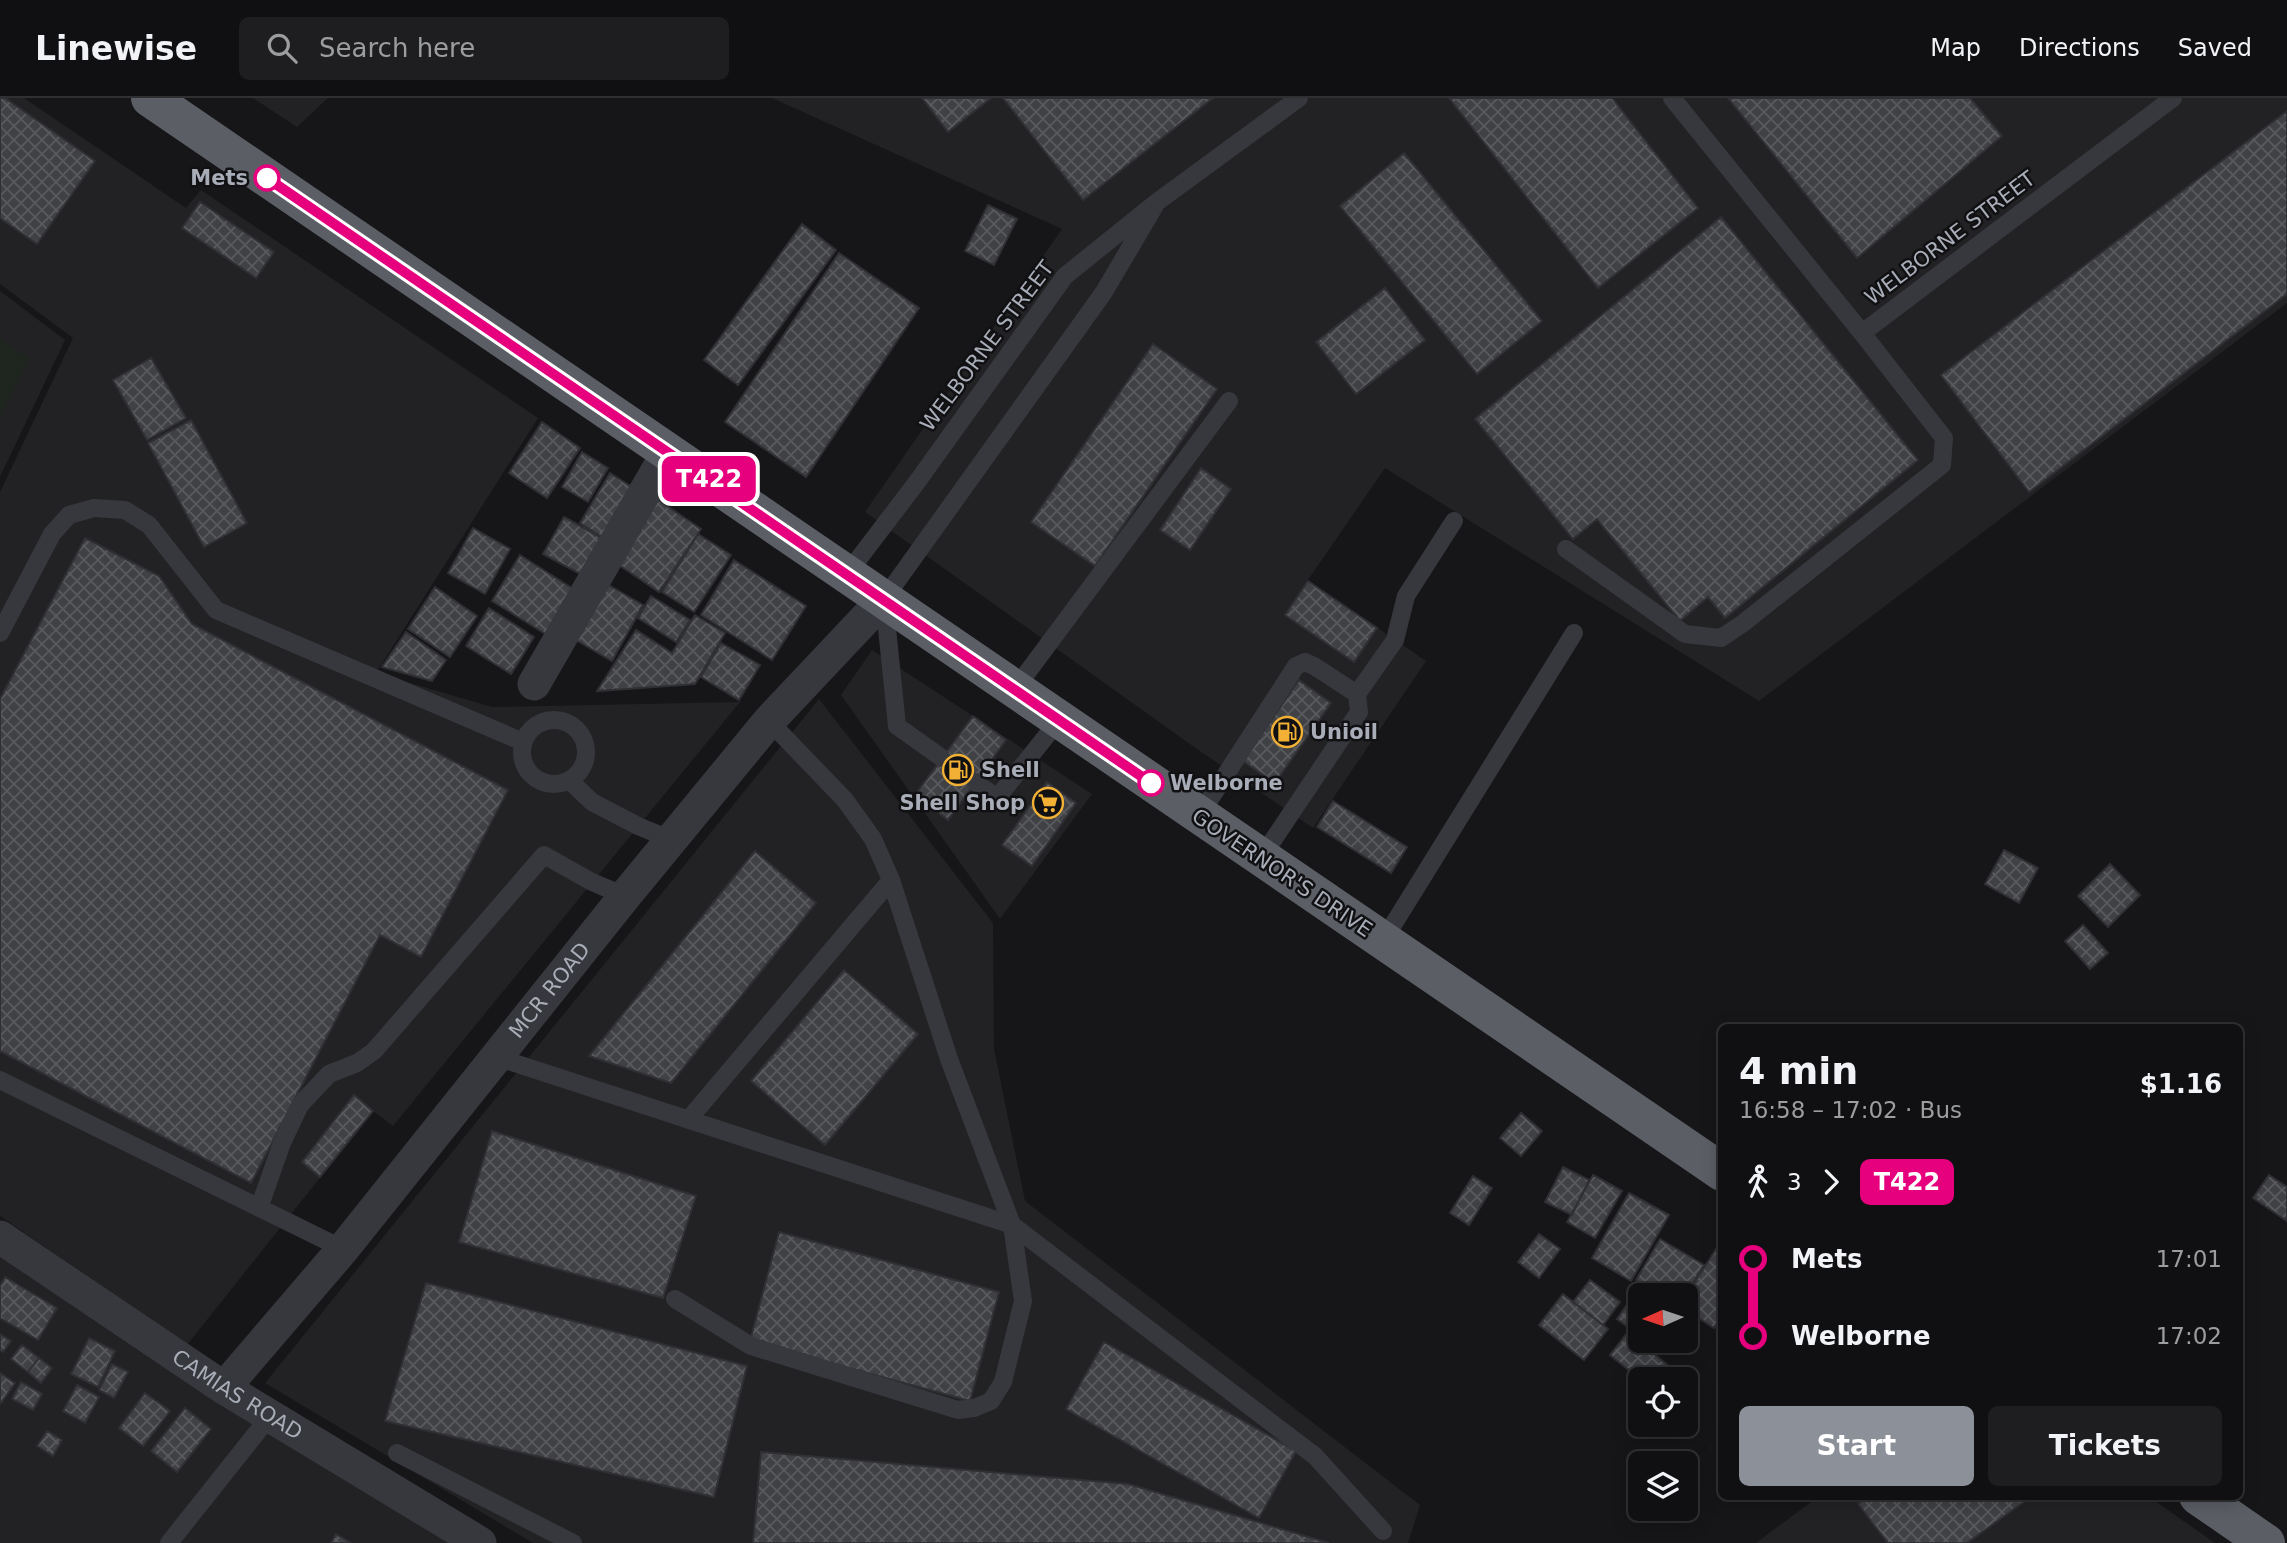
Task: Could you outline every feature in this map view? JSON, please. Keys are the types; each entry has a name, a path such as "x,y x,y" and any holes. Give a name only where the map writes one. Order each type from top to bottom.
{"highway":[{"name":"GOVERNOR'S DRIVE","path":"158,100 1718,1169"},
{"path":"2204,1500 2266,1543"}],"street":[{"path":"534,684 668,452"},
{"name":"MCR ROAD","path":"224,1388 343,1250 625,896 769,721 884,599"},
{"name":"CAMIAS ROAD","path":"0,1237 224,1388 480,1543"}],"lane":[{"name":"WELBORNE STREET","path":"847,574 1065,276 1157,202 1299,98"},
{"name":"WELBORNE STREET","path":"1672,98 1862,333 2173,98"},
{"name":"WELBORNE STREET","path":"884,599 1104,292 1157,202"},
{"path":"1566,549 1685,634 1721,638 1742,624 1942,465 1944,438 1862,333"},
{"path":"1015,689 1229,401"},
{"path":"0,634 52,534 69,515 94,508 125,510 149,525 216,610 523,743"},
{"path":"1261,858 1359,712 1357,694 1395,640 1406,596 1454,521"},
{"path":"884,599 897,726 942,758"},
{"path":"1383,942 1574,633"},
{"path":"1199,816 1296,666 1304,662 1314,666 1357,694"},
{"path":"551,720 564,722 574,727 582,737 586,749 584,761 578,772 569,780 557,784 545,783 534,777 526,767 522,755 523,743 529,732 539,724 551,720"},
{"path":"975,782 997,798 1059,720"},
{"path":"675,1299 751,1346 958,1410 974,1408 990,1401 1003,1382 1023,1301 1012,1225 949,1059 891,880 873,839 845,800 769,721"},
{"path":"569,780 592,802 638,826 672,839"},
{"path":"259,1208 282,1143 300,1105 329,1074 356,1063 374,1051 544,855 592,882 625,896"},
{"path":"688,1120 891,880"},
{"path":"496,1057 1012,1225 1315,1456 1383,1531"},
{"path":"0,1080 343,1250"},
{"path":"169,1543 270,1416"},
{"path":"397,1453 573,1543"}],"shaded area":[{"path":"0,98 24,98 186,208 201,190 538,418 376,673 492,707 740,702 393,1126 373,1111 187,1345 0,1216 0,492 73,338 0,284"},
{"path":"253,98 328,98 297,127"},
{"path":"772,98 2287,98 2287,303 1759,701 1385,468 1308,580 1426,661 1313,828 1194,747 865,512 1062,229"},
{"path":"0,291 65,340 0,477"},
{"path":"0,339 29,359 0,418"},
{"path":"872,650 1092,794 1000,919 841,695"},
{"path":"819,699 993,923 994,1049 1025,1201 1420,1505 1408,1543 533,1543 265,1383"},
{"path":"0,1253 454,1543 0,1543"},
{"path":"1814,1500 2154,1500 2215,1543 1756,1543"}],"building":[{"path":"0,98 5,98 95,161 37,244 0,218"},
{"path":"922,98 991,98 948,132"},
{"path":"1003,98 1213,98 1083,200"},
{"path":"1449,98 1612,98 1698,208 1598,288"},
{"path":"1728,98 1970,98 2002,136 1857,258"},
{"path":"2287,111 2287,294 2029,492 1941,375"},
{"path":"1404,153 1542,321 1477,374 1340,206"},
{"path":"200,202 274,252 256,278 182,228"},
{"path":"988,205 1017,219 994,265 965,251"},
{"path":"1721,217 1918,460 1725,618 1708,597 1680,621 1597,519 1573,539 1475,419"},
{"path":"802,224 836,250 738,385 704,360"},
{"path":"839,253 919,308 806,477 725,422"},
{"path":"1385,288 1425,340 1356,394 1316,342"},
{"path":"1153,344 1217,389 1095,566 1031,522"},
{"path":"151,358 186,418 147,440 113,380"},
{"path":"191,420 247,523 204,547 148,443"},
{"path":"542,422 580,448 547,498 509,473"},
{"path":"582,452 608,468 588,502 562,487"},
{"path":"1201,468 1231,489 1190,550 1160,530"},
{"path":"610,473 635,489 605,539 580,523"},
{"path":"658,500 701,529 659,592 616,563"},
{"path":"564,517 602,538 582,575 543,554"},
{"path":"473,528 510,549 485,594 448,573"},
{"path":"698,534 731,555 694,612 662,592"},
{"path":"85,538 159,576 192,624 508,790 421,957 380,935 251,1183 0,1051 0,699"},
{"path":"520,555 575,590 547,635 492,601"},
{"path":"734,560 806,606 772,660 701,615"},
{"path":"600,580 643,605 612,661 569,636"},
{"path":"1308,581 1377,628 1354,662 1285,615"},
{"path":"435,587 477,616 450,657 408,629"},
{"path":"651,596 690,620 676,642 638,618"},
{"path":"489,608 534,637 511,674 466,646"},
{"path":"695,615 725,633 695,684 597,691 636,630 672,653"},
{"path":"406,632 446,660 432,681 382,667"},
{"path":"721,643 760,665 739,700 701,677"},
{"name":"Unioil","path":"1299,680 1331,703 1275,783 1243,761"},
{"name":"Shell","path":"973,716 1006,740 948,820 915,795"},
{"path":"1047,782 1076,803 1032,866 1002,845"},
{"path":"1333,801 1407,847 1391,873 1317,827"},
{"path":"2004,850 2038,868 2019,903 1985,884"},
{"path":"755,851 816,903 671,1083 589,1056"},
{"path":"2110,864 2140,895 2108,927 2078,896"},
{"path":"2083,925 2108,953 2090,969 2065,941"},
{"path":"844,970 918,1034 825,1145 751,1081"},
{"path":"354,1095 373,1111 320,1177 302,1162"},
{"path":"1521,1113 1542,1131 1521,1156 1500,1138"},
{"path":"492,1131 696,1196 663,1298 459,1242"},
{"path":"1563,1167 1589,1180 1572,1215 1545,1202"},
{"path":"1593,1175 1622,1191 1595,1238 1567,1222"},
{"path":"2269,1175 2287,1187 2287,1221 2253,1198"},
{"path":"1473,1176 1492,1188 1469,1225 1450,1213"},
{"path":"1629,1193 1669,1215 1631,1281 1592,1258"},
{"path":"779,1232 999,1292 970,1401 750,1341"},
{"path":"1539,1234 1560,1249 1539,1278 1518,1262"},
{"path":"1660,1239 1704,1265 1693,1283 1641,1283 1636,1280"},
{"path":"1718,1246 1718,1322 1714,1328 1698,1318 1698,1283 1694,1283"},
{"path":"5,1277 57,1308 38,1340 0,1318 0,1286"},
{"path":"1590,1280 1620,1302 1603,1325 1573,1302"},
{"path":"426,1283 747,1366 714,1497 385,1421"},
{"path":"1563,1294 1608,1329 1584,1360 1539,1325"},
{"path":"1628,1303 1628,1327 1617,1319"},
{"path":"1628,1332 1628,1353 1653,1353 1670,1367 1628,1367 1628,1369 1610,1355"},
{"path":"0,1334 11,1341 3,1352 0,1350"},
{"path":"89,1338 115,1351 98,1387 71,1374"},
{"path":"1104,1342 1296,1451 1259,1518 1066,1409"},
{"path":"22,1345 39,1358 28,1372 11,1359"},
{"path":"39,1358 52,1368 41,1383 28,1372"},
{"path":"112,1364 128,1372 114,1398 99,1390"},
{"path":"0,1373 15,1383 1,1403 0,1402"},
{"path":"21,1382 42,1394 33,1410 12,1399"},
{"path":"77,1385 99,1397 85,1423 63,1411"},
{"path":"145,1393 170,1411 143,1446 119,1428"},
{"path":"185,1408 211,1429 177,1472 151,1451"},
{"path":"47,1431 62,1440 53,1456 37,1446"},
{"path":"761,1452 1128,1484 1329,1543 753,1543"},
{"path":"1863,1500 2026,1500 1967,1543 1888,1543 1858,1504"},
{"path":"336,1534 351,1543 331,1543"}],"bus line":[{"name":"T422","path":"267,178 1151,783"}],"place":[{"name":"Mets","path":"267,178"},
{"name":"Unioil","path":"1287,732"},
{"name":"Shell","path":"958,770"},
{"name":"Welborne","path":"1151,783"},
{"name":"Shell Shop","path":"1048,803"}]}
